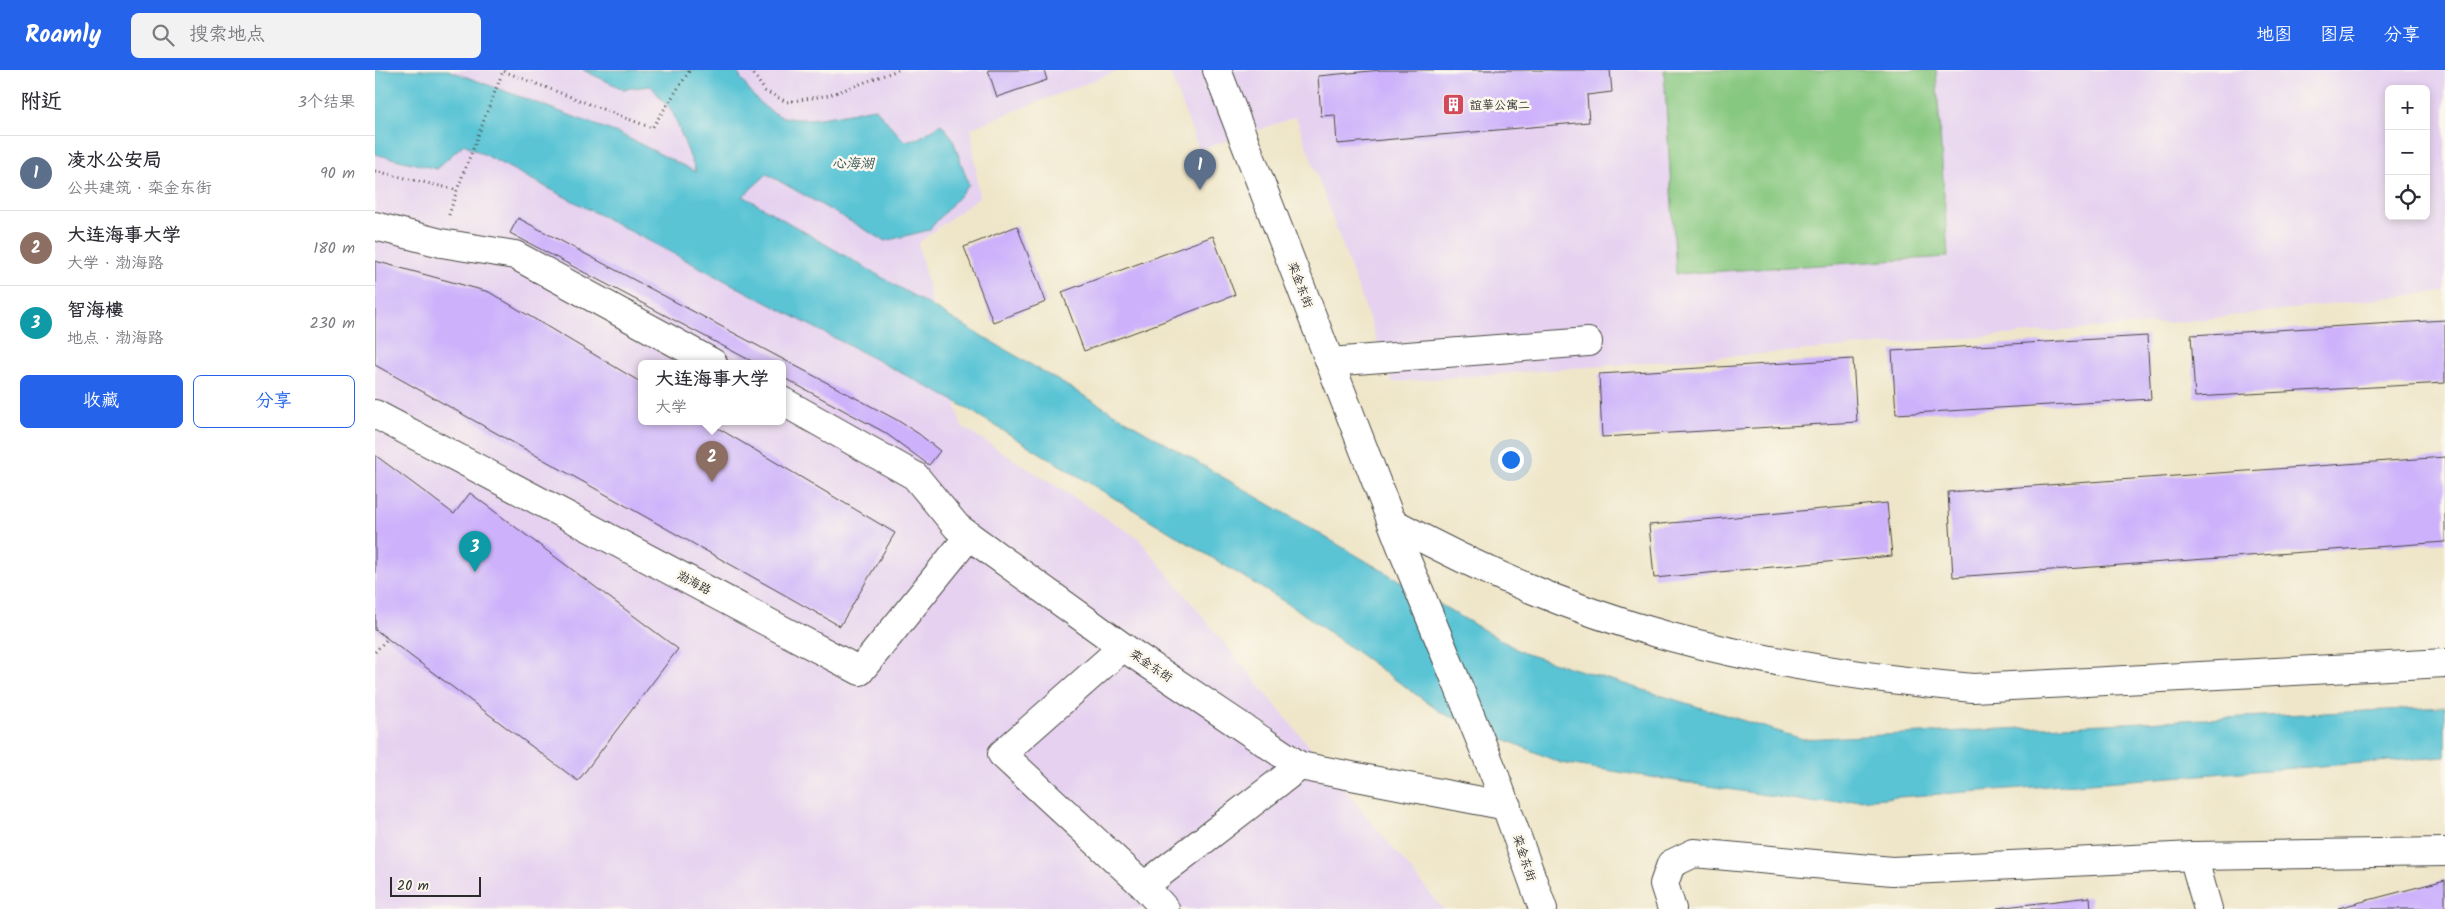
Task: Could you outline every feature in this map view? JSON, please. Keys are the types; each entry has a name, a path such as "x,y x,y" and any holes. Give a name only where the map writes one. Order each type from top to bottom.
{"street":[{"name":"栾金东街","path":"1217,70 1397,534 1507,806 1533,886 1543,909"},
{"path":"375,226 441,243 515,255 708,360"},
{"path":"1330,362 1588,342"},
{"path":"786,403 915,476 957,527 1123,647"},
{"name":"渤海路","path":"375,414 860,671 969,536"},
{"path":"1397,534 1580,608 1671,638 1902,682 1973,688 2445,663"},
{"name":"栾金东街","path":"1165,909 1144,886 1002,754 1123,647 1300,766 1507,806"},
{"path":"1144,886 1300,766"},
{"path":"1672,909 1664,884 1671,864 1694,854 1893,871 2193,856 2445,852"},
{"path":"2193,856 2208,909"}],"path":[{"path":"375,171 457,190 503,72 652,128 689,70"},
{"path":"751,70 765,91 787,102 830,95 898,70"},
{"path":"375,652 388,638"}],"shaded area":[{"path":"375,70 1120,70 971,128 979,197 918,243 961,426 1138,538 1443,909 375,909"},
{"path":"1169,70 2445,70 2445,291 2188,321 1392,382 1296,117 1199,150"}],"green space":[{"path":"1664,70 1936,70 1948,257 1676,274"}],"water":[{"name":"心海湖","path":"375,70 448,70 620,134 696,172 673,113 651,86 623,89 583,70 736,70 748,89 765,107 778,115 788,118 812,119 875,108 904,141 919,138 941,124 952,137 969,185 929,230 885,241 767,174 743,196 1523,653 1803,739 2445,707 2445,757 1817,803 1561,763 1442,713 1298,610 953,400 464,144 436,169 375,154"}],"building":[{"path":"988,70 1044,70 1047,80 997,97"},
{"name":"誼華公寓二","path":"1381,70 1610,70 1612,92 1587,95 1589,122 1337,144 1335,115 1321,116 1318,76"},
{"path":"518,218 784,360 749,360 510,233"},
{"path":"1017,226 1046,302 993,322 964,247"},
{"path":"1213,236 1235,295 1084,351 1062,292"},
{"path":"375,261 489,292 638,381 638,425 713,425 895,533 840,626 375,365"},
{"path":"2445,320 2445,383 2195,397 2191,335"},
{"path":"2147,336 2151,399 1896,414 1892,351"},
{"path":"1853,359 1857,422 1602,437 1599,374"},
{"path":"786,361 897,420 919,434 940,451 929,465 884,432 786,379"},
{"path":"375,455 454,514 470,493 678,649 578,781 375,631"},
{"path":"2445,457 2445,542 1953,577 1948,492"},
{"path":"1887,503 1892,556 1654,578 1649,525"},
{"path":"2445,880 2445,909 2338,909 2338,908"},
{"path":"2090,897 2091,909 1997,909 1997,908"}],"place":[{"name":"誼華公寓二","path":"1454,105"},
{"name":"凌水公安局","path":"1200,190"},
{"name":"大连海事大学","path":"712,482"},
{"name":"智海樓","path":"475,572"}]}
